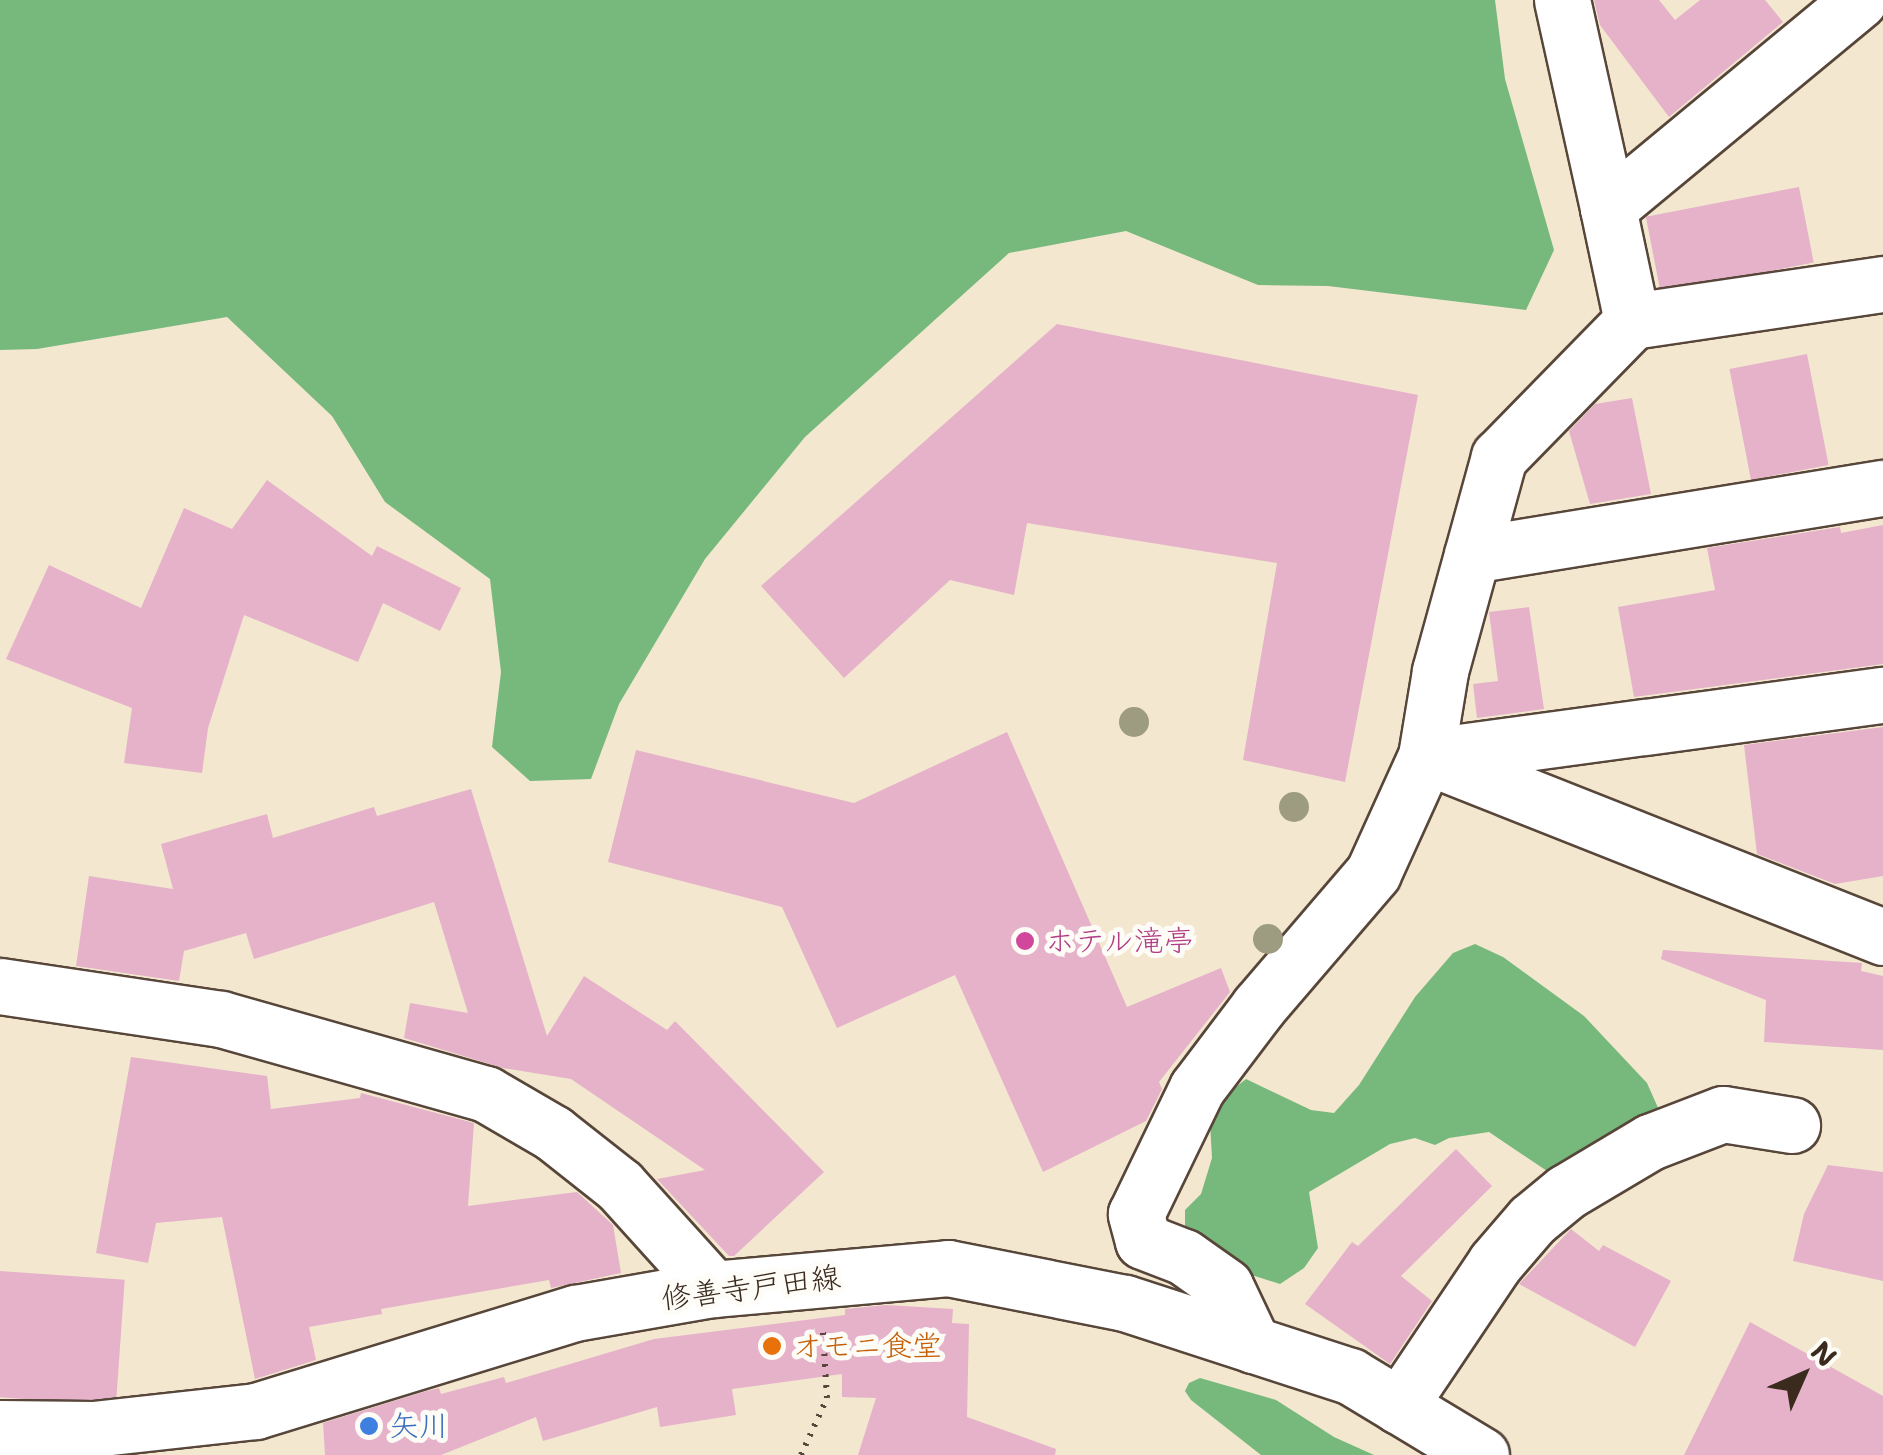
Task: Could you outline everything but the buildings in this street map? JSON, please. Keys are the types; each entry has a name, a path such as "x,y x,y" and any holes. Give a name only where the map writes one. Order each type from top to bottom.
{"street":[{"path":"1562,0 1632,321"},
{"path":"1608,208 1860,0"},
{"path":"1253,1344 1225,1286 1184,1257 1143,1241 1136,1214 1196,1088 1259,1006 1373,873 1426,756 1440,671 1499,456 1632,321 1883,284"},
{"path":"1472,555 1883,488"},
{"path":"1426,756 1883,695"},
{"path":"1426,756 1883,937"},
{"path":"0,986 221,1020 486,1094 554,1133 620,1186 713,1289"},
{"path":"1399,1406 1494,1264 1532,1220 1566,1192 1650,1142 1723,1114 1792,1125"},
{"name":"修善寺戸田線","path":"0,1428 93,1429 256,1411 574,1313 713,1289 948,1268 1125,1303 1350,1376 1481,1455"}],"path":[{"path":"801,1455 827,1398"}],"green space":[{"path":"0,0 1495,0 1505,79 1554,250 1526,310 1328,286 1258,285 1126,231 1009,253 805,437 705,559 619,704 591,779 530,781 492,747 501,672 490,579 385,502 332,416 227,317 37,349 0,350"},
{"path":"1475,944 1503,957 1584,1016 1647,1083 1659,1110 1560,1169 1547,1171 1489,1132 1449,1138 1435,1145 1415,1138 1390,1144 1309,1192 1318,1248 1304,1268 1280,1284 1198,1258 1185,1242 1185,1210 1201,1194 1212,1158 1210,1123 1221,1099 1246,1079 1311,1110 1334,1113 1359,1085 1415,997 1453,953"},
{"path":"1200,1378 1276,1400 1334,1437 1374,1455 1261,1455 1191,1400 1185,1391 1189,1383"}],"place":[{"name":"ホテル滝亭","path":"1025,941"},
{"name":"オモニ食堂","path":"772,1346"},
{"name":"矢川","path":"369,1426"}]}
